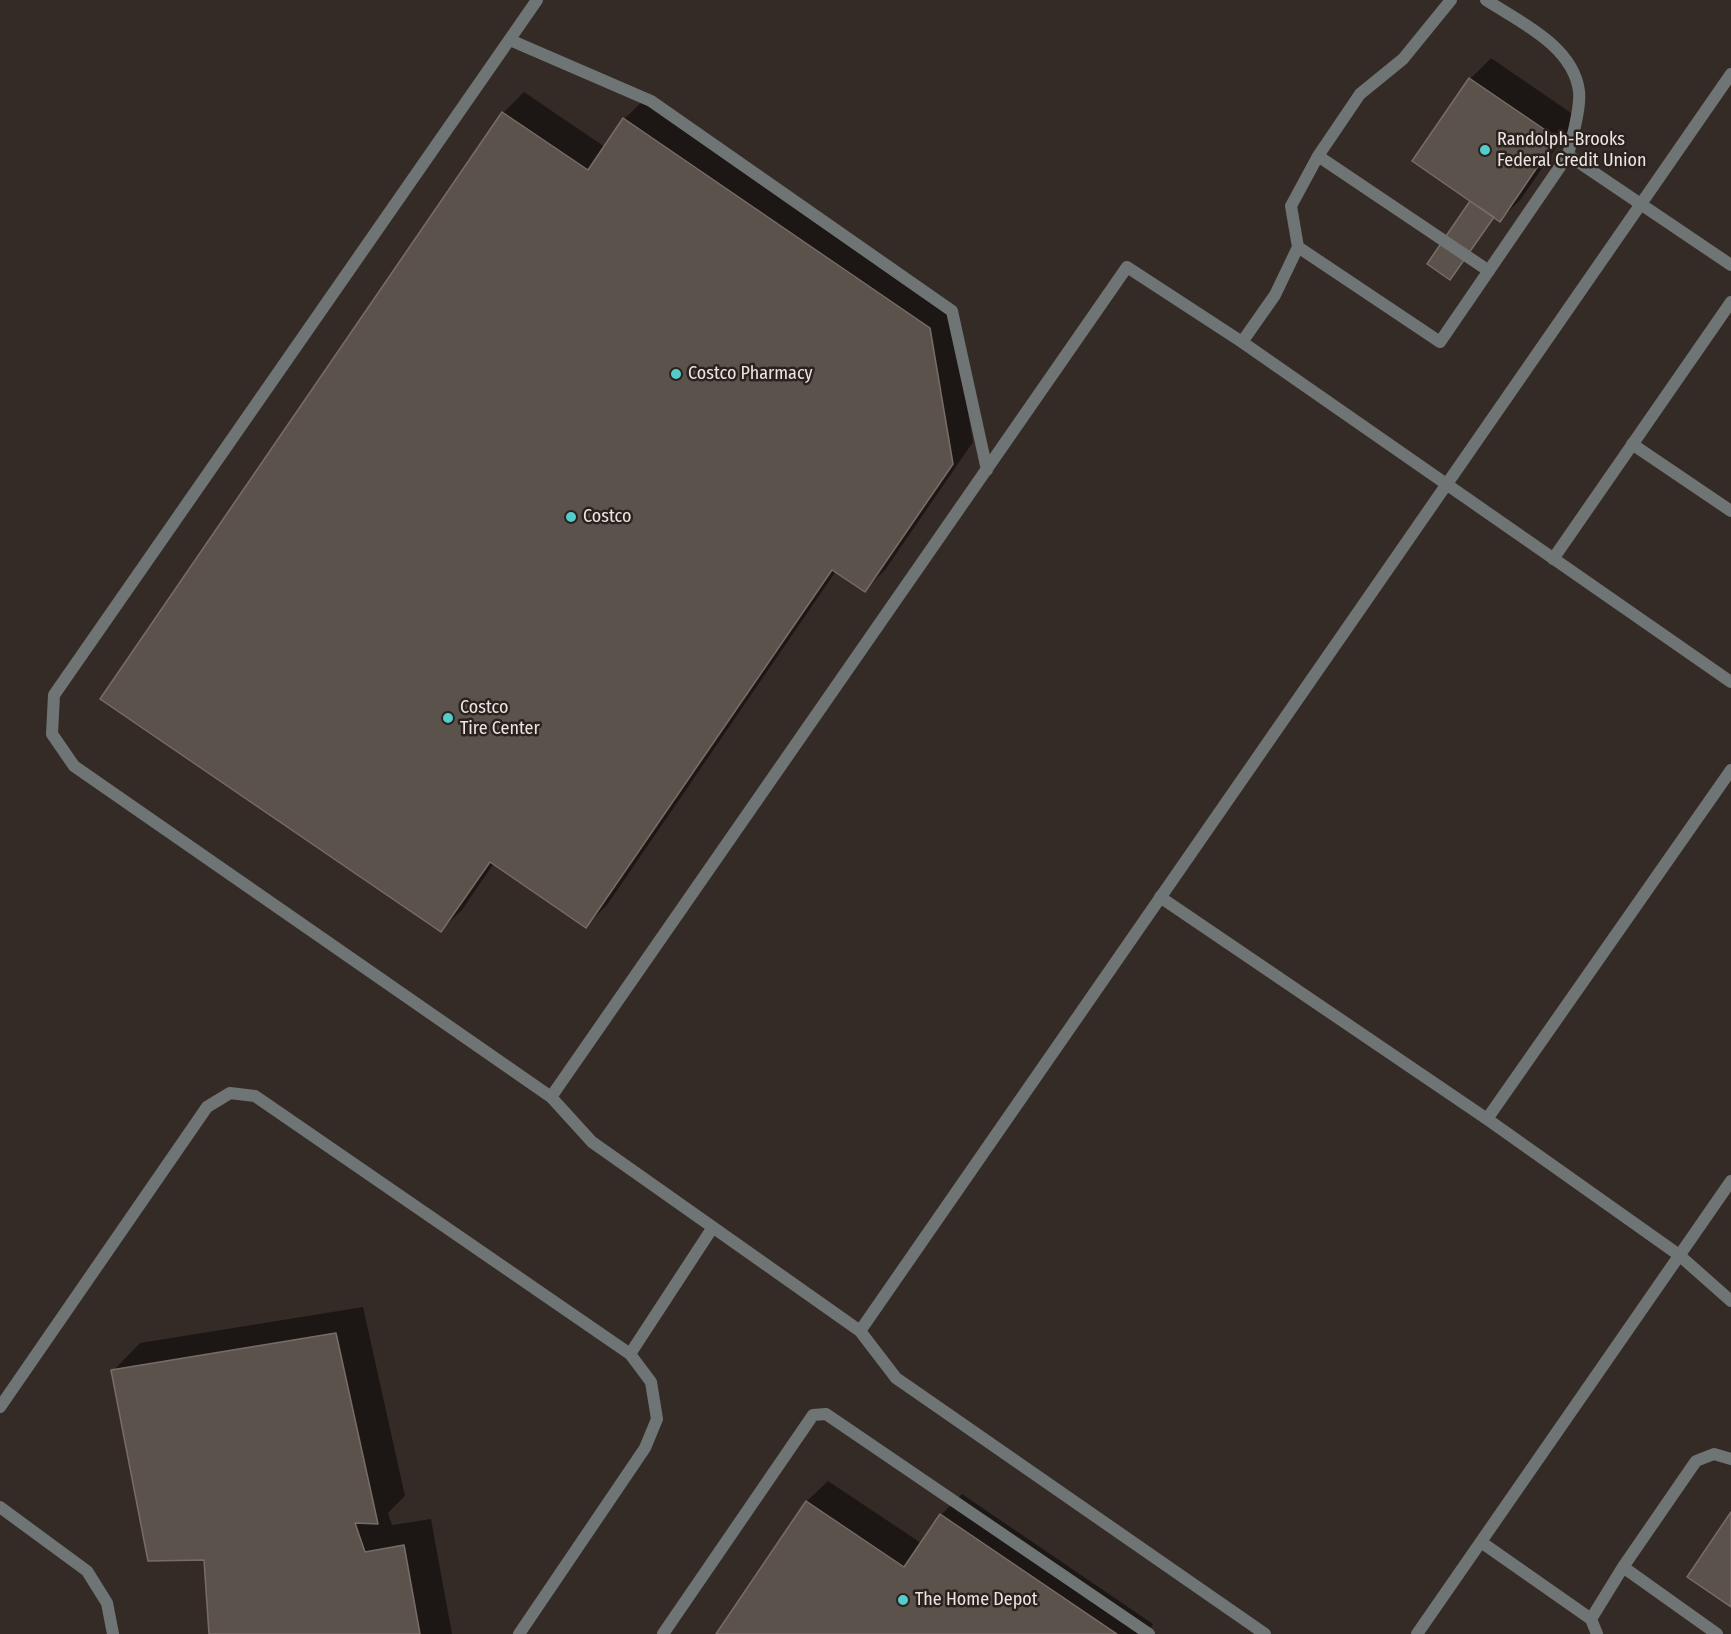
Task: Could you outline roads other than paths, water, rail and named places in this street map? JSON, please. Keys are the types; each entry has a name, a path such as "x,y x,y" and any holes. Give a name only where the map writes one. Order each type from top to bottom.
{"lane":[{"path":"537,0 54,695 52,734 74,766 551,1097 592,1142 860,1331 896,1378 1266,1634"},
{"path":"1242,342 1275,295 1298,247 1291,206 1318,156 1360,94 1403,59 1451,0"},
{"path":"1298,247 1440,342 1568,155 1579,91 1566,57 1538,34 1486,0"},
{"path":"510,40 651,101 952,311 987,470"},
{"path":"860,1331 1731,74"},
{"path":"1568,155 1731,265"},
{"path":"1318,156 1489,271"},
{"path":"551,1097 1127,267 1242,342 1731,682"},
{"path":"1553,559 1731,302"},
{"path":"1632,444 1731,511"},
{"path":"1487,1119 1731,770"},
{"path":"1160,897 1487,1119 1679,1255 1731,1301"},
{"path":"0,1407 207,1107 230,1093 255,1096 630,1354 651,1382 657,1419 645,1448 519,1634"},
{"path":"1417,1634 1731,1181"},
{"path":"630,1354 713,1227"},
{"path":"663,1634 813,1415 826,1414 1149,1634"},
{"path":"1591,1619 1623,1567 1696,1461 1714,1454 1731,1459"},
{"path":"0,1507 87,1571 107,1604 113,1634"},
{"path":"1481,1542 1591,1619 1597,1634"},
{"path":"1623,1567 1717,1634"}],"place":[{"name":"Randolph-Brooks Federal Credit Union","path":"1485,150"},
{"name":"Costco Pharmacy","path":"676,374"},
{"name":"Costco","path":"571,517"},
{"name":"Costco Tire Center","path":"448,718"},
{"name":"The Home Depot","path":"903,1600"}]}
